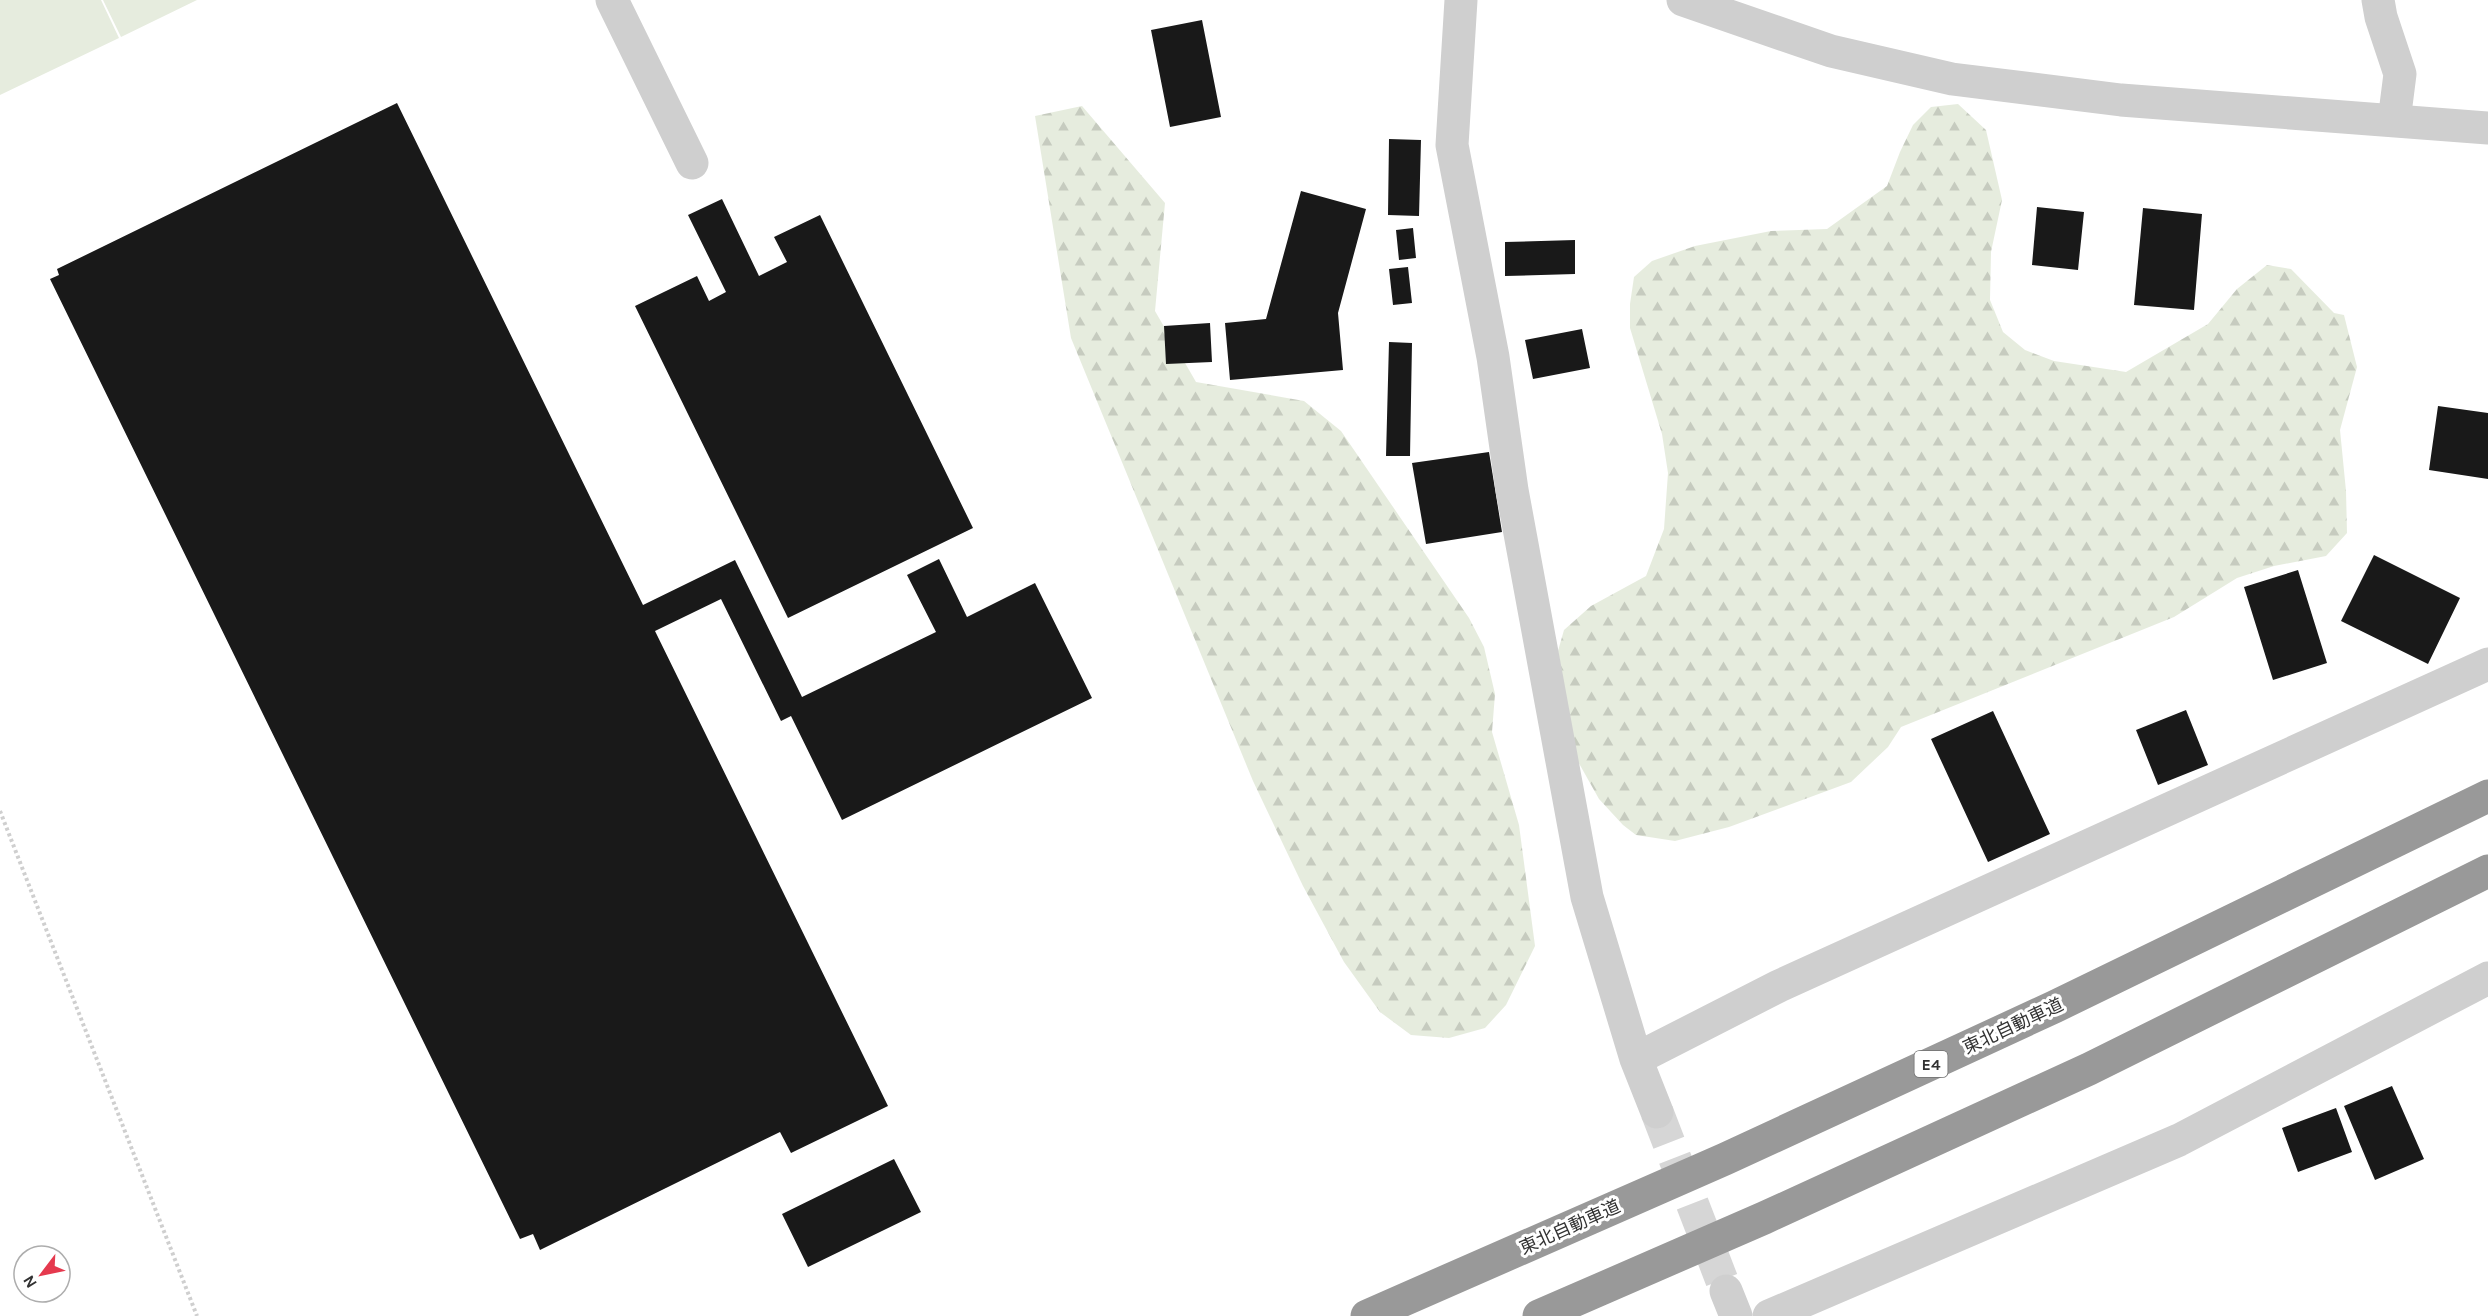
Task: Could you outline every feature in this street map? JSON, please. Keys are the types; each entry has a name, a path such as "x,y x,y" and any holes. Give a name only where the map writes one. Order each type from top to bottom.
{"highway":[{"name":"東北自動車道","path":"1366,1316 1725,1159 2032,1017 2488,796"},
{"path":"1539,1316 1764,1218 2089,1069 2488,871"}],"street":[{"path":"612,0 692,163"},
{"path":"1461,0 1452,145 1493,357 1512,490 1587,897 1636,1059 1657,1112"},
{"path":"1683,0 1831,51 1952,79 2121,100 2488,128"},
{"path":"2378,0 2381,17 2400,74 2394,121"},
{"path":"1636,1059 1779,986 2488,664"},
{"path":"1769,1316 2179,1140 2488,978"}],"path":[{"path":"0,811 197,1316"}],"green space":[{"path":"0,0 101,0 119,38 0,95"},
{"path":"103,0 197,0 121,37"},
{"path":"1958,104 1986,130 2002,200 1991,252 1990,300 2003,332 2025,350 2054,361 2126,372 2208,324 2237,289 2267,265 2291,269 2334,313 2344,315 2357,367 2340,430 2346,491 2347,533 2326,556 2274,566 2237,578 2174,617 1901,727 1888,747 1851,782 1729,827 1675,841 1636,835 1623,825 1599,799 1576,758 1558,651 1564,630 1591,606 1646,576 1664,529 1668,473 1662,434 1630,328 1630,304 1634,277 1652,261 1695,246 1771,231 1827,229 1887,186 1913,125 1931,107"},
{"path":"1082,106 1165,203 1155,311 1196,382 1304,401 1341,431 1469,618 1484,647 1495,694 1492,732 1519,825 1535,946 1506,1005 1485,1028 1449,1038 1411,1035 1380,1012 1344,962 1303,886 1253,781 1071,338 1035,116"}],"building":[{"path":"1202,20 1221,117 1170,127 1151,30"},
{"path":"397,103 643,605 735,560 802,697 936,632 907,575 939,559 967,617 1035,583 1092,698 842,820 791,716 781,721 721,599 655,631 888,1106 791,1153 780,1132 540,1250 533,1234 520,1239 50,279 59,275 57,269"},
{"path":"1389,139 1421,140 1419,216 1388,215"},
{"path":"1301,191 1366,209 1338,313 1343,370 1230,380 1225,323 1266,319"},
{"path":"722,199 759,276 787,262 774,237 820,215 973,528 788,618 635,306 697,276 709,301 726,292 688,215"},
{"path":"2037,207 2084,212 2078,270 2032,265"},
{"path":"2143,208 2202,214 2194,310 2134,305"},
{"path":"1413,228 1416,258 1399,260 1396,230"},
{"path":"1575,240 1575,274 1505,276 1505,242"},
{"path":"1408,267 1412,303 1393,305 1389,269"},
{"path":"1210,323 1212,362 1166,364 1164,326"},
{"path":"1582,329 1590,368 1533,379 1525,340"},
{"path":"1389,342 1412,343 1410,456 1386,456"},
{"path":"2438,406 2488,413 2488,479 2429,470"},
{"path":"1489,452 1502,532 1426,544 1412,463"},
{"path":"2374,555 2460,598 2428,664 2341,621"},
{"path":"2298,570 2327,663 2273,680 2244,587"},
{"path":"2186,710 2208,765 2158,785 2136,730"},
{"path":"1993,711 2050,834 1988,862 1931,739"},
{"path":"2392,1086 2424,1159 2375,1180 2344,1106"},
{"path":"2336,1108 2352,1152 2298,1172 2282,1128"},
{"path":"894,1159 921,1212 808,1267 782,1214"}],"tunnel":[{"path":"1657,1112 1726,1291"}]}
